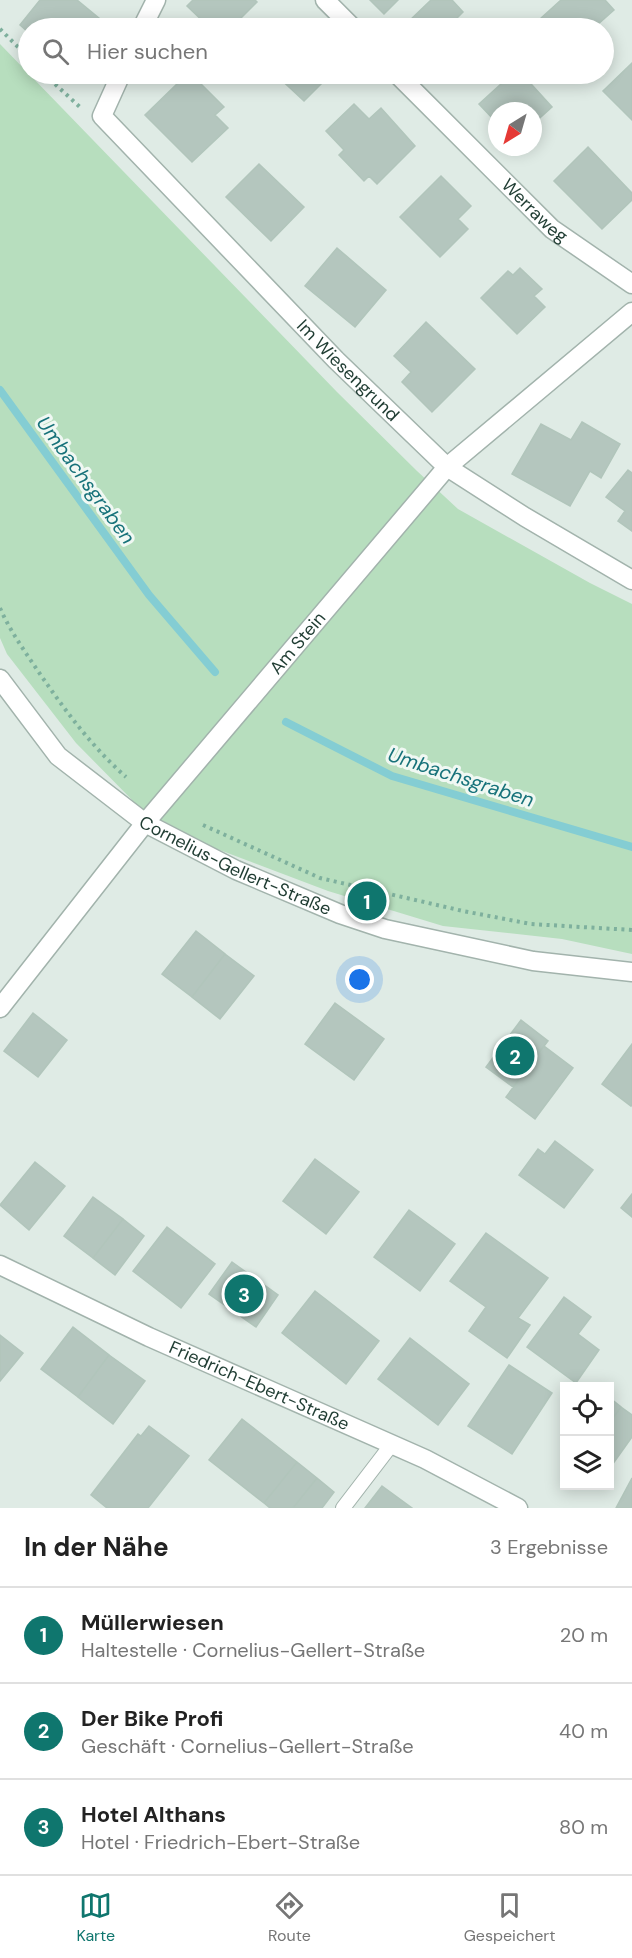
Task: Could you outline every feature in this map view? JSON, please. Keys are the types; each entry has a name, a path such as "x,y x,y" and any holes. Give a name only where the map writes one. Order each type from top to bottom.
{"street":[{"path":"147,18 156,0"},
{"path":"325,0 342,18"},
{"path":"102,116 116,84"},
{"name":"Werraweg","path":"407,84 552,229 632,284"},
{"name":"Im Wiesengrund","path":"102,116 336,360 447,467 525,517 632,580"},
{"name":"Am Stein","path":"0,1008 145,822 447,467 632,312"},
{"name":"Cornelius-Gellert-Straße","path":"0,679 58,756 145,822 236,870 340,914 385,929 533,961 632,972"},
{"name":"Friedrich-Ebert-Straße","path":"0,1265 149,1337 425,1459 518,1508"}],"lane":[{"path":"343,1508 392,1444"}],"path":[{"path":"0,29 18,47"},
{"path":"54,84 78,107 102,116"},
{"path":"0,608 10,630 64,709 104,758 128,779"},
{"path":"202,825 320,878 531,924 632,930"}],"green space":[{"path":"0,44 18,63 18,84 39,84 337,392 458,509 632,604 632,954 562,939 443,926 328,891 217,849 142,810 76,743 7,654 0,638"}],"building":[{"path":"40,0 77,0 99,18 26,18"},
{"path":"193,0 255,0 257,2 241,18 200,18 187,6"},
{"path":"370,0 398,0 384,14"},
{"path":"431,0 452,0 463,12 457,18 412,18"},
{"path":"561,0 605,0 614,10 605,18 541,18"},
{"path":"632,63 632,120 603,91 610,84 614,84 614,80"},
{"path":"177,84 201,84 224,107 215,115 228,128 192,162 145,115"},
{"path":"286,84 321,84 304,101"},
{"path":"501,84 531,84 552,107 542,116 542,102 488,102 488,114 479,104"},
{"path":"354,104 369,119 381,108 415,146 377,184 369,176 364,181 339,155 344,150 326,131"},
{"path":"588,147 632,193 632,200 602,229 554,181"},
{"path":"259,164 304,207 271,241 226,197"},
{"path":"441,176 471,206 458,219 468,229 440,257 400,217"},
{"path":"337,248 386,290 355,327 305,286"},
{"path":"520,268 542,289 534,296 545,307 517,334 481,298 508,271 513,275"},
{"path":"426,322 475,369 432,412 402,382 411,372 394,356"},
{"path":"582,422 620,444 601,478 590,471 570,506 512,474 541,424 571,440"},
{"path":"628,470 632,473 632,531 618,521 625,511 606,497"},
{"path":"196,931 225,954 192,997 162,974"},
{"path":"225,954 254,976 220,1019 192,997"},
{"path":"335,1003 384,1039 354,1080 305,1044"},
{"path":"33,1013 67,1040 38,1077 4,1051"},
{"path":"521,1020 548,1041 513,1087 486,1067"},
{"path":"632,1044 632,1104 631,1106 602,1084"},
{"path":"544,1046 573,1068 535,1119 506,1097"},
{"path":"555,1141 593,1170 564,1208 519,1175 538,1149 545,1154"},
{"path":"315,1159 359,1192 326,1234 283,1201"},
{"path":"35,1162 65,1186 29,1230 0,1205"},
{"path":"632,1194 632,1217 621,1208"},
{"path":"93,1197 123,1219 93,1258 64,1236"},
{"path":"409,1210 455,1244 420,1291 374,1257"},
{"path":"123,1219 144,1236 115,1275 93,1258"},
{"path":"167,1227 215,1264 181,1308 133,1271"},
{"path":"486,1233 548,1278 518,1318 530,1325 507,1358 469,1331 486,1307 450,1281"},
{"path":"232,1262 278,1295 256,1327 209,1294"},
{"path":"315,1291 379,1341 346,1384 282,1333"},
{"path":"564,1297 591,1317 578,1334 599,1350 575,1382 527,1347"},
{"path":"73,1327 109,1355 78,1397 41,1369"},
{"path":"0,1335 23,1353 0,1381"},
{"path":"410,1338 469,1384 438,1425 378,1379"},
{"path":"109,1355 145,1381 113,1424 78,1397"},
{"path":"509,1365 552,1393 512,1454 468,1426"},
{"path":"614,1401 621,1407 614,1417"},
{"path":"621,1407 632,1415 632,1437 614,1462 614,1436 614,1417"},
{"path":"242,1419 297,1462 264,1503 209,1460"},
{"path":"149,1426 189,1456 148,1508 107,1508 91,1495 138,1434 141,1436"},
{"path":"297,1462 317,1478 293,1508 270,1508 264,1503"},
{"path":"317,1478 334,1492 322,1508 293,1508"},
{"path":"632,1478 632,1508 616,1508"},
{"path":"382,1486 412,1508 365,1508"}],"waterway":[{"name":"Umbachsgraben","path":"0,390 149,595 215,672"},
{"name":"Umbachsgraben","path":"286,722 392,776 632,847"}],"place":[{"name":"Müllerwiesen","path":"367,901"},
{"name":"Der Bike Profi","path":"515,1056"},
{"name":"Hotel Althans","path":"244,1294"}]}
